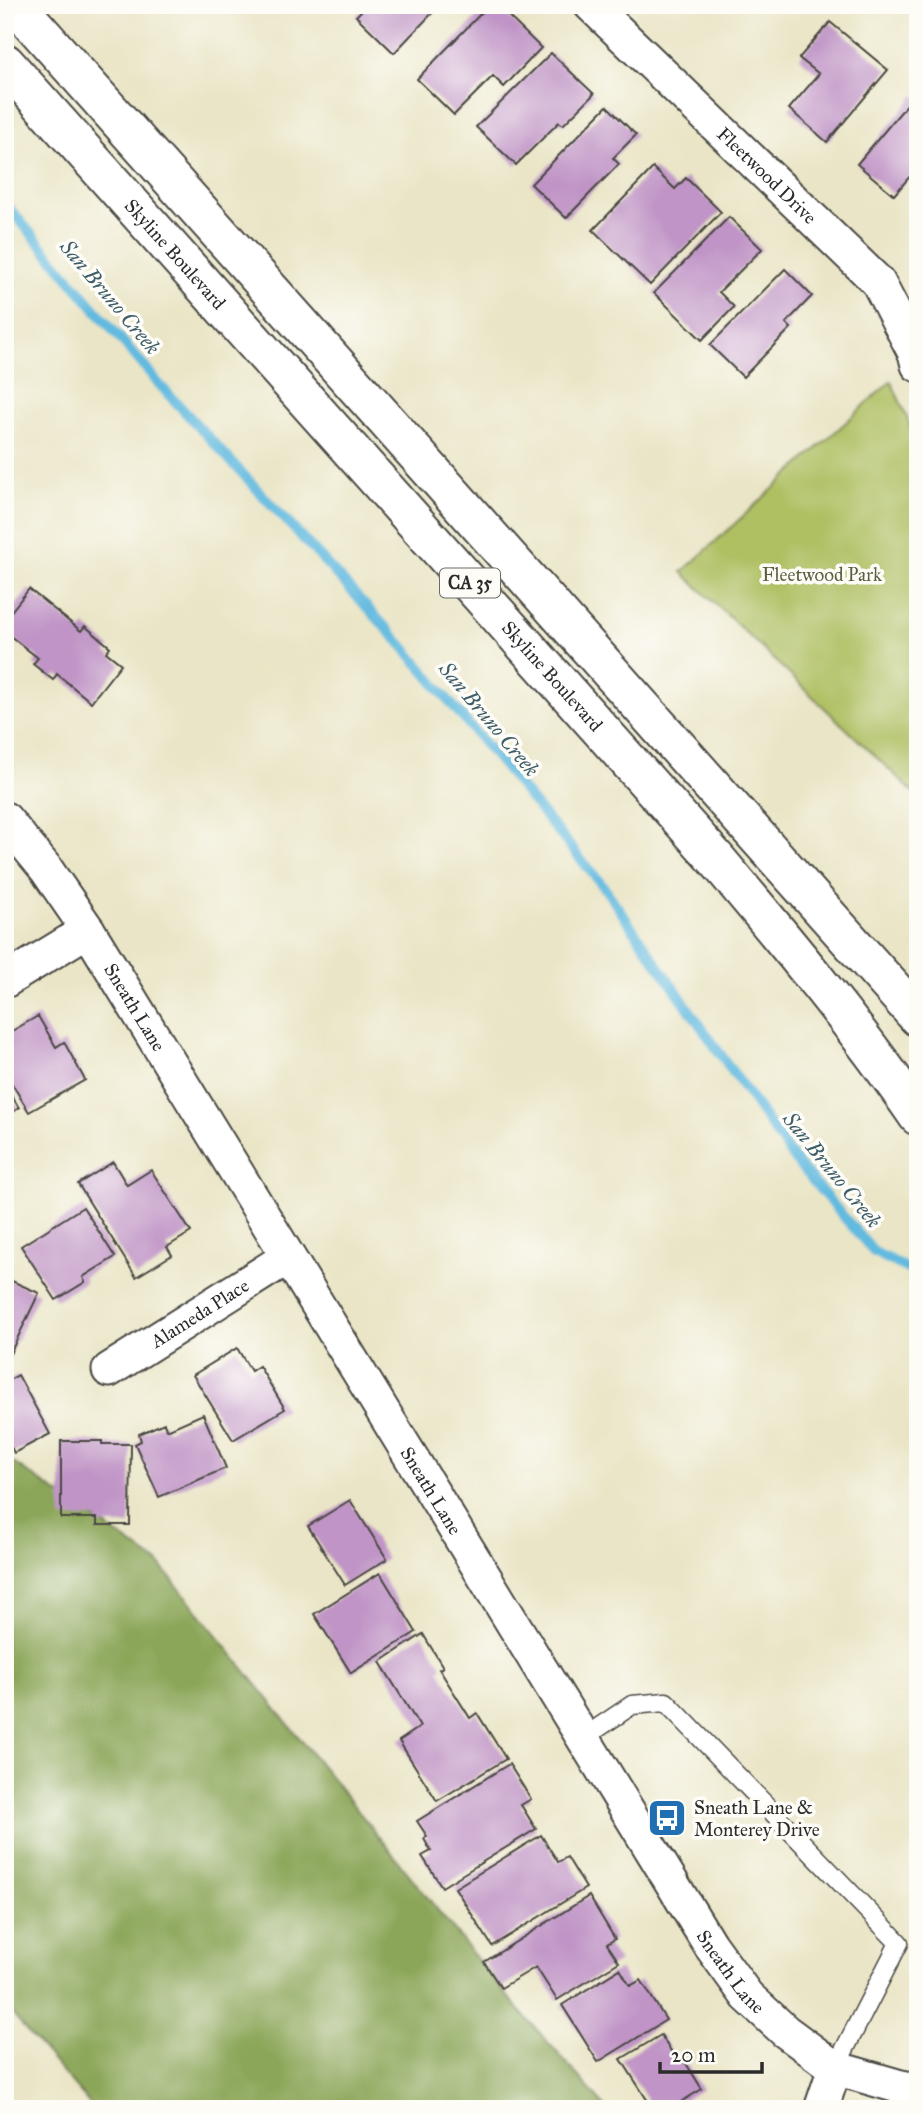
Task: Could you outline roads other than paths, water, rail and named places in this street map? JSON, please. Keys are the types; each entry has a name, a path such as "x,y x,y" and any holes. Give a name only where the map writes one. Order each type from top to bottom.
{"main road":[{"name":"CA 35","path":"16,5 918,1017"},
{"name":"Skyline Boulevard","path":"5,63 718,860 880,1062 918,1116"}],"street":[{"name":"Fleetwood Drive","path":"591,5 877,282 915,353 918,365"},
{"name":"Sneath Lane","path":"5,818 46,869 88,930 710,1945 747,1996 785,2031 835,2068 918,2090"},
{"path":"5,981 88,930"},
{"name":"Alameda Place","path":"109,1370 288,1257"},
{"path":"821,2109 835,2068"}],"lane":[{"path":"583,1738 632,1705 666,1702 900,1943 835,2068"}],"waterway":[{"name":"San Bruno Creek","path":"5,203 159,384 404,647 603,886 793,1158 874,1252 918,1274"}],"place":[{"name":"Sneath Lane & Monterey Drive","path":"667,1818"}],"park label":[{"name":"Fleetwood Park","path":"822,574"}]}
